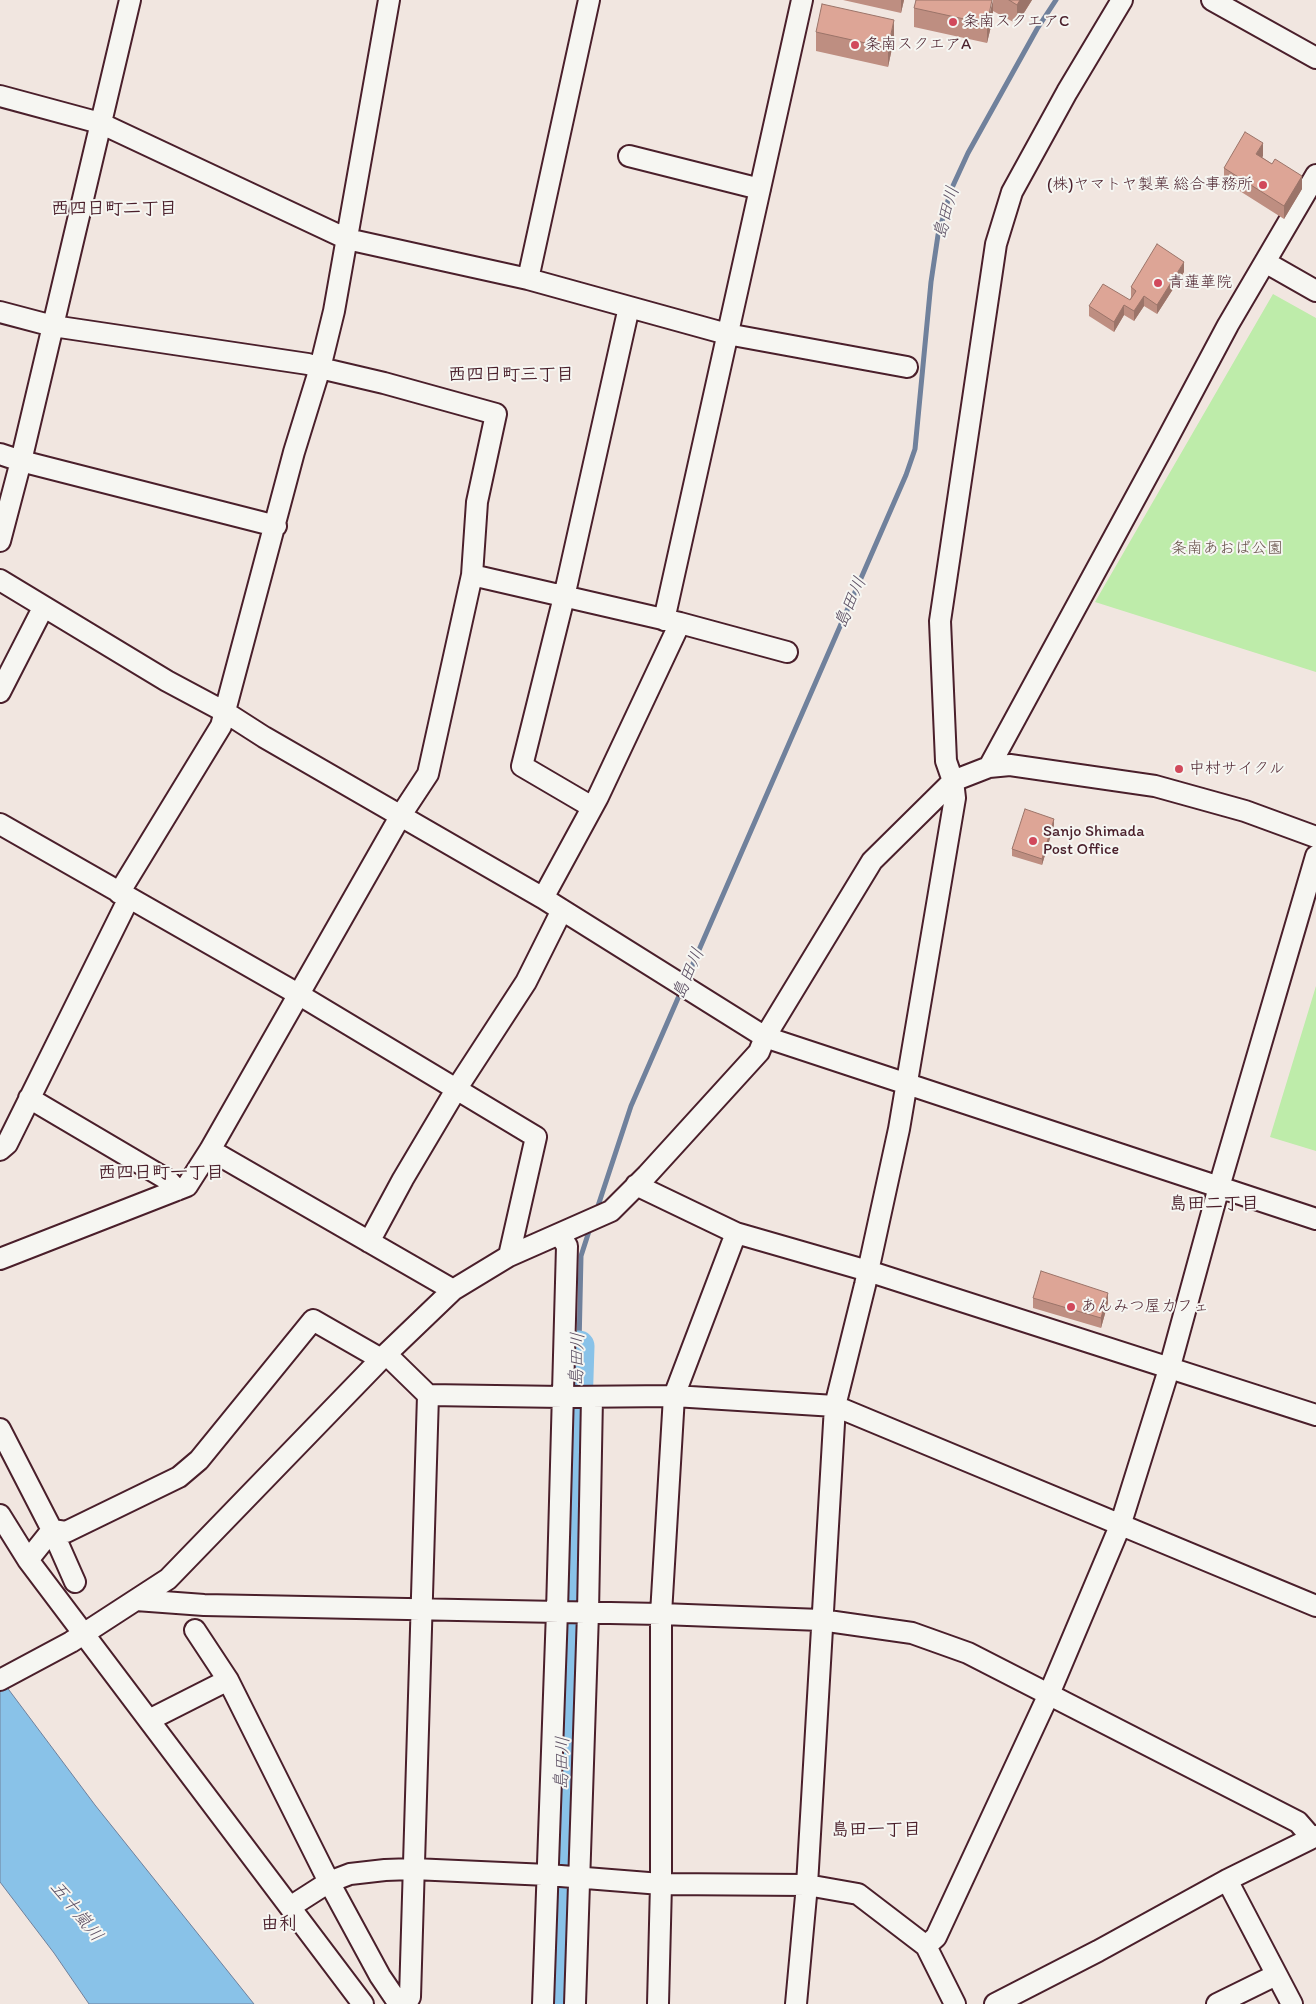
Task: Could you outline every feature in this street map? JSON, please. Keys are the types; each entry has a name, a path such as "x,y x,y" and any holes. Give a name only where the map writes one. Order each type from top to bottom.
{"street":[{"path":"0,541 21,461 130,0"},
{"path":"0,1150 7,1144 124,896 221,726 276,526 294,452 320,368 334,311 389,0"},
{"path":"528,278 589,0"},
{"path":"543,898 592,807 672,622 727,334 802,0"},
{"path":"796,2004 806,1886 834,1406 868,1271 907,1084 955,798 954,781 946,761 940,621 996,244 1012,192 1067,92 1122,0"},
{"path":"1212,0 1316,58"},
{"path":"0,96 100,123 348,239 528,278 727,334 907,367"},
{"path":"628,156 760,189"},
{"path":"989,767 1159,456 1228,325 1316,175"},
{"path":"1266,262 1316,291"},
{"path":"592,807 522,766 564,596 629,307"},
{"path":"0,312 53,326 308,364 496,414 477,502 472,575 428,774 401,815 210,1150 187,1186 0,1259"},
{"path":"0,454 276,526"},
{"path":"472,575 672,622 787,652"},
{"path":"0,580 43,608 167,681 224,712 543,898 765,1037 1316,1219"},
{"path":"0,692 43,608"},
{"path":"0,1680 78,1638 168,1579 383,1357 453,1290 509,1256 611,1211 759,1052 765,1037 872,861 954,781 989,767 1010,765 1155,786 1245,812 1316,837"},
{"path":"0,824 298,994 536,1136 509,1256"},
{"path":"926,1946 936,1937 1049,1694 1120,1526 1170,1366 1219,1187 1316,856"},
{"path":"369,1242 403,1179 458,1088 526,982 562,910"},
{"path":"29,1098 168,1180 177,1190"},
{"path":"210,1150 453,1290"},
{"path":"636,1185 736,1232 868,1271 1170,1366 1316,1415"},
{"path":"658,2004 661,1884 661,1614 674,1396 736,1232"},
{"path":"543,2004 558,1611 567,1246 559,1234"},
{"path":"52,1530 66,1532 179,1477 199,1460 313,1320 383,1357 428,1395 674,1396 834,1406 1316,1606"},
{"path":"406,2004 410,1997 428,1395"},
{"path":"575,2004 584,1613 592,1397"},
{"path":"0,1429 52,1530 75,1582"},
{"path":"0,1515 78,1638 149,1720 363,2004"},
{"path":"28,1560 52,1530"},
{"path":"136,1600 204,1605 558,1611 821,1620 912,1633 968,1653 1049,1694 1298,1822 1314,1837 1227,1880 1098,1951 995,2004"},
{"path":"195,1630 228,1680 329,1882 380,1976 399,2004"},
{"path":"149,1720 228,1680"},
{"path":"290,1907 329,1882 350,1874 413,1869 548,1875 661,1884 806,1886 858,1894 926,1946 955,2004"},
{"path":"1227,1880 1292,2004"},
{"path":"1217,2004 1276,1975"}],"green space":[{"name":"条南あおば公園","path":"1273,294 1316,318 1316,672 1095,602"},
{"path":"1316,986 1316,1151 1270,1137"}],"water":[{"name":"五十嵐川","path":"0,1678 95,1805 254,2004 89,2004 54,1953 0,1882"}],"building":[{"path":"916,0 992,0 987,24 914,8"},
{"path":"1009,0 1020,0 1017,5"},
{"path":"822,4 894,20 888,48 816,32"},
{"name":"(株)ヤマトヤ製菓 総合事務所","path":"1245,132 1263,143 1256,154 1272,164 1275,159 1302,176 1284,206 1224,168"},
{"name":"青蓮華院","path":"1157,244 1184,262 1157,305 1144,296 1134,311 1124,305 1114,322 1089,306 1103,284 1130,300 1136,291 1131,287"},
{"path":"1025,809 1054,819 1042,859 1012,849"},
{"path":"1041,1271 1108,1293 1101,1318 1033,1298"}],"waterway":[{"name":"島田川","path":"685,982 906,475 915,449 931,282 938,235 951,190 968,153 1037,29 1056,0"},
{"name":"島田川","path":"596,1212 631,1106 682,989"},
{"name":"島田川","path":"579,1346 581,1256 591,1225"},
{"name":"島田川","path":"559,2004 560,1831 571,1596 579,1346"}],"place":[{"name":"条南スクエアC","path":"953,22"},
{"name":"条南スクエアA","path":"855,45"},
{"name":"(株)ヤマトヤ製菓 総合事務所","path":"1263,185"},
{"name":"青蓮華院","path":"1158,283"},
{"name":"中村サイクル","path":"1179,769"},
{"name":"Sanjo Shimada Post Office","path":"1033,841"},
{"name":"あんみつ屋カフェ","path":"1071,1307"}],"district":[{"name":"西四日町二丁目","path":"114,209"},
{"name":"西四日町三丁目","path":"511,375"},
{"name":"西四日町一丁目","path":"161,1173"},
{"name":"島田二丁目","path":"1214,1204"},
{"name":"島田一丁目","path":"876,1830"},
{"name":"由利","path":"279,1924"}]}
